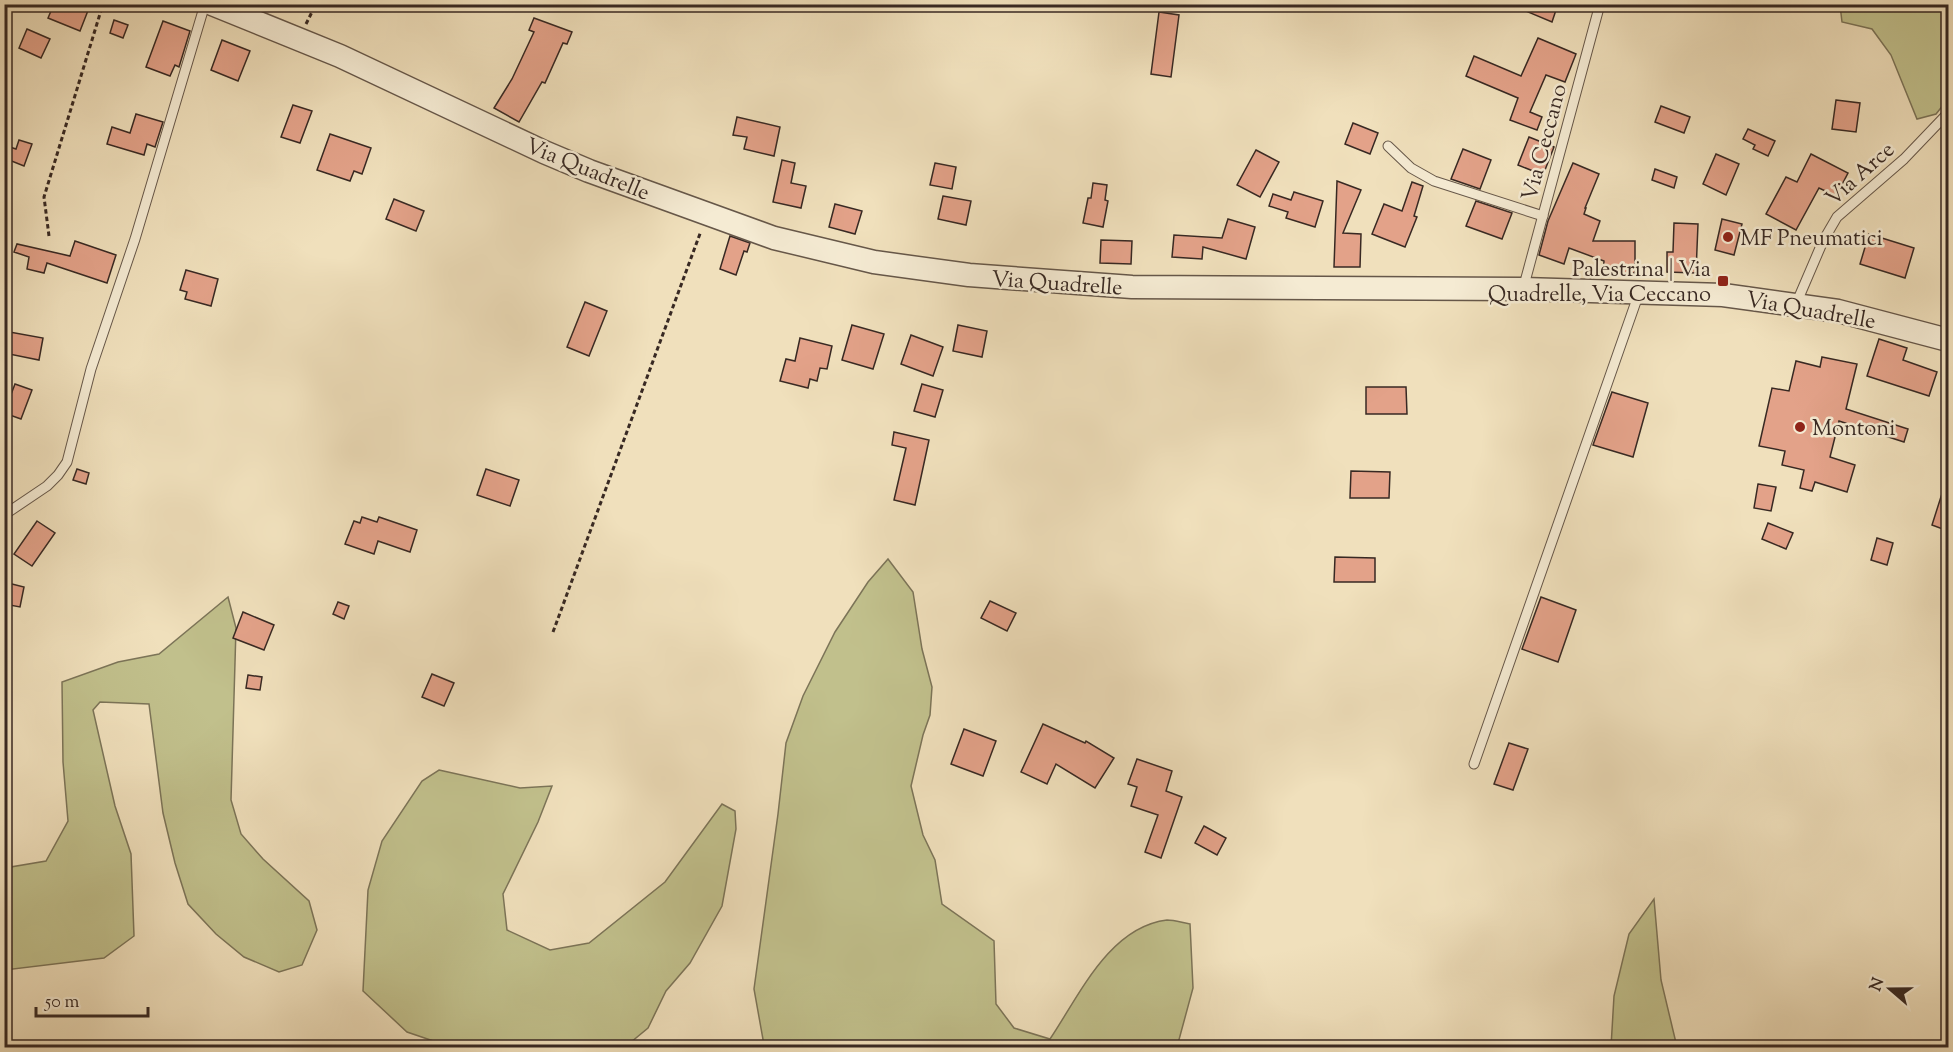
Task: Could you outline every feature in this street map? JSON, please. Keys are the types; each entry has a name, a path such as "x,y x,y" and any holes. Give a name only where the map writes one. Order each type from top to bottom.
{"street":[{"name":"Via Quadrelle","path":"212,4 340,56 564,161 774,238 893,266 1070,284 1185,289 1522,289 1723,294 1846,313 1948,340"}],"lane":[{"path":"4,515 47,486 67,462 91,369 135,239 205,4"},
{"name":"Via Ceccano","path":"1522,289 1544,216 1600,4"},
{"name":"Via Arce","path":"1796,304 1822,241 1837,217 1904,159 1948,113"},
{"path":"1388,146 1411,168 1434,181 1544,216"},
{"path":"1474,764 1640,291"}],"path":[{"path":"49,236 44,197 103,4"},
{"path":"553,632 707,214"}],"shaded area":[{"path":"1840,5 1948,5 1948,99 1936,114 1917,119 1891,55 1872,29 1842,22"},
{"path":"888,559 913,592 922,649 932,687 930,715 911,786 923,835 935,860 942,904 994,941 996,1004 1014,1028 1050,1039 1084,984 1112,949 1147,925 1167,920 1190,924 1193,988 1177,1047 766,1048 764,1045 754,989 786,743 803,696 835,632 868,582"},
{"path":"228,597 236,628 231,800 241,834 263,859 309,901 317,930 302,965 279,972 244,957 216,934 188,904 163,813 149,704 100,702 93,710 115,806 131,854 134,936 104,958 5,970 5,868 46,861 68,821 63,762 62,682 118,662 159,654"},
{"path":"439,770 520,788 552,786 538,822 503,894 507,930 550,950 589,943 665,882 722,804 735,811 736,829 722,906 690,963 666,991 648,1028 625,1047 549,1042 527,1048 451,1047 407,1032 363,991 368,890 382,841 422,781"},
{"path":"1654,899 1661,980 1677,1047 1611,1047 1614,996 1629,934"}],"building":[{"path":"54,4 79,4 89,8 80,31 48,18"},
{"path":"1509,4 1558,4 1552,22"},
{"path":"1159,12 1179,15 1171,77 1151,74"},
{"path":"534,18 572,32 567,44 563,43 545,83 542,82 519,122 494,108 512,79 534,32 529,30"},
{"path":"114,20 128,25 123,38 110,33"},
{"path":"163,21 190,31 179,67 175,65 170,76 146,67"},
{"path":"27,29 50,39 41,58 19,48"},
{"path":"1538,38 1576,54 1565,82 1546,75 1530,112 1542,117 1537,130 1510,120 1518,98 1466,76 1474,56 1521,76"},
{"path":"222,40 250,51 238,81 211,70"},
{"path":"1836,100 1860,103 1856,132 1832,129"},
{"path":"293,105 312,111 300,143 281,137"},
{"path":"1661,106 1690,117 1684,133 1655,122"},
{"path":"136,114 163,122 155,147 147,144 144,155 107,144 112,127 130,133"},
{"path":"737,117 780,127 774,156 744,149 747,137 733,135"},
{"path":"1353,123 1378,133 1370,154 1345,144"},
{"path":"1748,129 1775,141 1768,156 1753,149 1755,145 1743,139"},
{"path":"330,134 371,148 362,174 354,171 350,181 317,170"},
{"path":"1529,137 1554,147 1543,175 1518,165"},
{"path":"19,140 32,144 24,166 4,158 4,145 16,149"},
{"path":"1463,149 1491,160 1480,189 1451,179"},
{"path":"1256,150 1279,162 1260,197 1237,185"},
{"path":"1716,154 1739,164 1726,195 1703,184"},
{"path":"1811,154 1848,173 1836,196 1819,188 1796,230 1766,214 1786,177 1797,182"},
{"path":"782,160 795,163 791,183 806,186 801,208 773,202"},
{"path":"935,163 956,167 952,189 930,185"},
{"path":"1573,163 1599,174 1584,214 1600,221 1593,241 1635,241 1635,273 1603,272 1604,261 1569,248 1564,264 1539,255 1548,221"},
{"path":"1655,169 1677,177 1674,188 1652,180"},
{"path":"1337,181 1361,190 1343,233 1361,234 1360,267 1334,267"},
{"path":"1412,182 1423,186 1414,216 1417,217 1405,247 1372,234 1384,204 1402,211"},
{"path":"1093,183 1107,185 1105,200 1108,201 1103,227 1083,223"},
{"path":"1294,192 1323,201 1315,227 1286,218 1288,212 1269,206 1273,194 1291,200"},
{"path":"943,196 971,201 966,225 938,219"},
{"path":"394,199 424,211 416,231 386,219"},
{"path":"1476,201 1512,213 1502,239 1466,226"},
{"path":"835,204 862,211 855,234 829,227"},
{"path":"1228,219 1255,227 1246,259 1203,247 1202,259 1172,257 1174,235 1222,238"},
{"name":"MF Pneumatici","path":"1722,219 1742,224 1734,255 1715,250"},
{"path":"1674,223 1698,224 1696,273 1667,272 1667,252 1673,252"},
{"path":"1869,234 1914,248 1905,278 1860,264"},
{"path":"730,236 750,243 747,252 744,251 736,275 720,269"},
{"path":"1101,240 1132,241 1131,264 1100,263"},
{"path":"75,241 116,255 107,283 47,263 44,273 27,269 29,257 14,252 17,244 70,256"},
{"path":"186,270 218,279 211,306 185,299 187,292 180,290"},
{"path":"585,302 607,311 589,356 567,347"},
{"path":"852,325 884,334 873,369 842,360"},
{"path":"958,325 987,331 982,357 953,351"},
{"path":"4,331 43,338 39,360 4,353"},
{"path":"911,335 943,347 933,376 901,364"},
{"path":"800,338 832,346 827,369 820,368 817,381 810,379 808,388 780,381 786,359 795,361"},
{"path":"1879,339 1907,348 1903,360 1937,372 1929,396 1867,376"},
{"name":"Montoni","path":"1822,357 1857,364 1846,409 1908,429 1904,442 1839,421 1830,457 1855,465 1847,492 1815,482 1812,491 1800,488 1804,470 1782,465 1785,451 1759,446 1772,388 1789,391 1796,361 1820,367"},
{"path":"15,384 32,390 21,419 4,413 4,395 10,397"},
{"path":"922,384 943,390 935,417 914,411"},
{"path":"1366,387 1406,387 1407,414 1366,414"},
{"path":"1612,392 1648,403 1633,457 1593,445"},
{"path":"894,432 929,440 915,505 894,500 906,448 892,445"},
{"path":"77,469 89,473 86,484 73,480"},
{"path":"486,469 519,480 510,506 477,495"},
{"path":"1351,471 1390,472 1389,498 1350,498"},
{"path":"1946,481 1948,481 1948,531 1932,525"},
{"path":"1758,484 1776,487 1771,511 1754,508"},
{"path":"362,517 377,522 379,517 417,530 410,552 378,541 374,554 345,544 354,521 360,523"},
{"path":"37,521 55,533 32,566 14,554"},
{"path":"1768,523 1793,533 1786,549 1762,539"},
{"path":"1877,538 1893,543 1887,565 1871,560"},
{"path":"1335,557 1375,558 1375,582 1334,582"},
{"path":"4,582 24,587 20,607 4,604"},
{"path":"1541,597 1576,610 1558,662 1522,649"},
{"path":"990,601 1016,613 1007,631 981,618"},
{"path":"338,602 349,606 344,619 333,614"},
{"path":"243,612 274,625 264,650 233,638"},
{"path":"432,674 454,683 444,706 422,697"},
{"path":"248,675 262,677 260,690 246,688"},
{"path":"1043,724 1085,743 1086,741 1114,758 1095,788 1056,764 1047,784 1021,772"},
{"path":"964,729 996,741 983,776 951,764"},
{"path":"1509,743 1528,749 1513,790 1494,784"},
{"path":"1137,759 1172,771 1166,791 1182,797 1161,858 1145,852 1158,815 1131,806 1137,787 1128,784"},
{"path":"1204,826 1226,838 1217,855 1195,843"}],"place":[{"name":"MF Pneumatici","path":"1728,237"},
{"name":"Palestrina | Via Quadrelle, Via Ceccano","path":"1723,281"},
{"name":"Montoni","path":"1800,427"}]}
